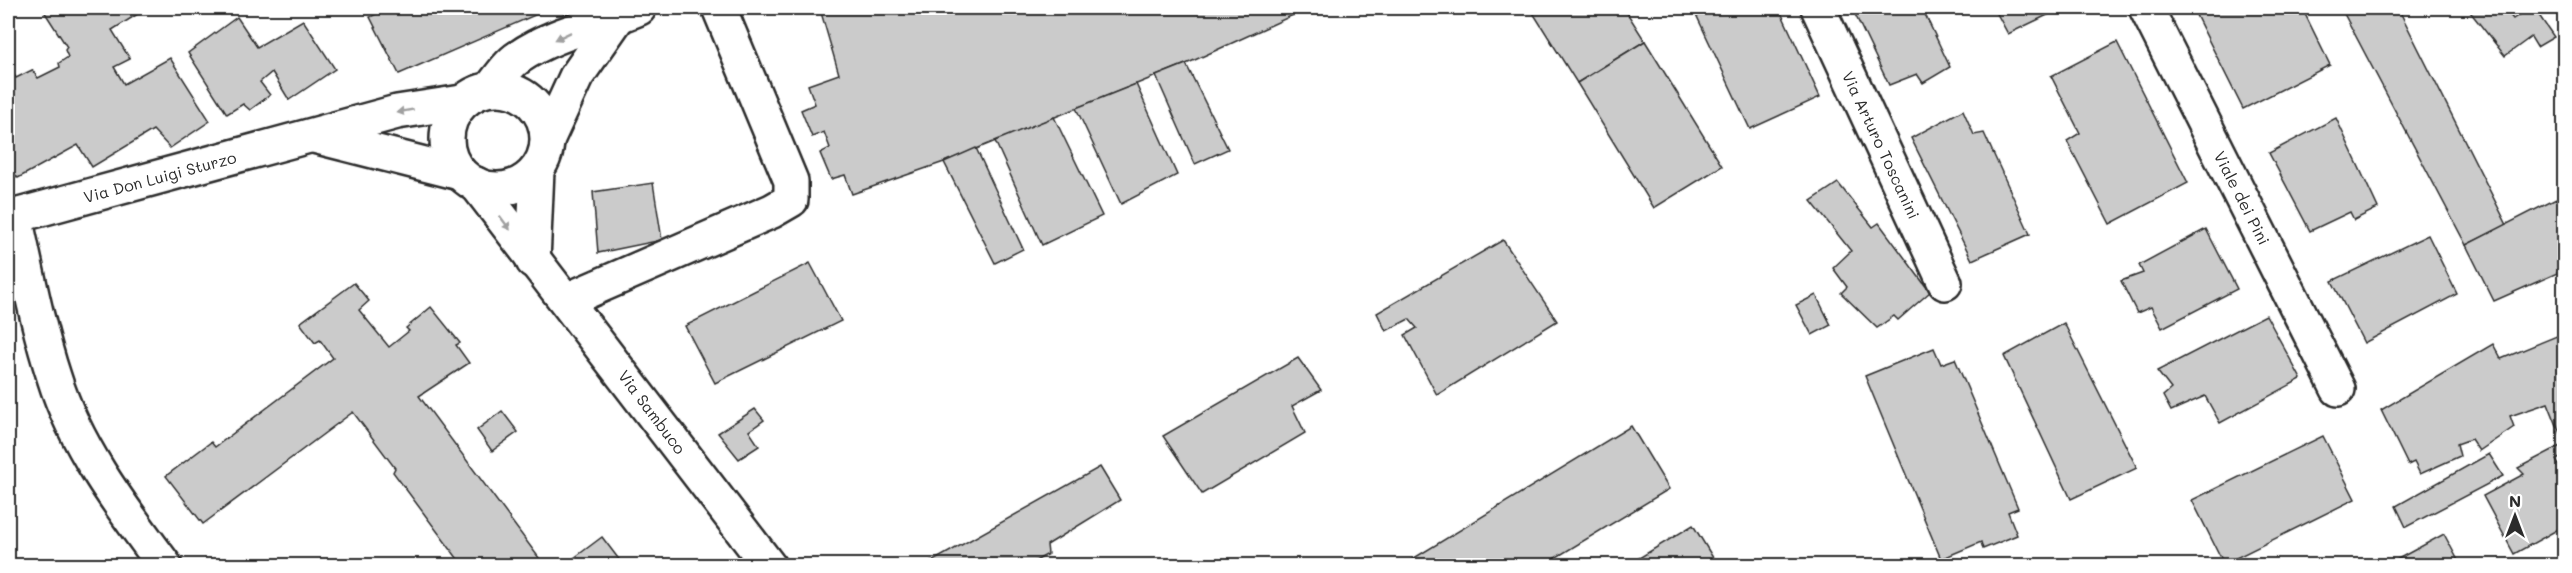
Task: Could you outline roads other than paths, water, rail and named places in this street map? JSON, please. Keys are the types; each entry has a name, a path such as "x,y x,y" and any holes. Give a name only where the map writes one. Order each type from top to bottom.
{"street":[{"path":"567,300 772,211 791,200 791,181 719,8"},
{"name":"Via Arturo Toscanini","path":"1818,8 1945,283"},
{"name":"Viale dei Pini","path":"2146,8 2338,389"},
{"path":"628,12 576,77 548,138 545,155 537,170 524,181 509,188 495,189 468,179 449,153 447,129 452,114 477,95 517,57 584,26 628,12"},
{"path":"477,95 508,89 524,95 545,122 548,138"},
{"name":"Via Don Luigi Sturzo","path":"11,217 397,112 477,95"},
{"name":"Via Don Luigi Sturzo","path":"313,135 468,179"},
{"path":"533,261 537,170"},
{"name":"Via Sambuco","path":"468,179 567,300 769,566"},
{"path":"11,217 54,378 75,429 120,505 165,566"}]}
